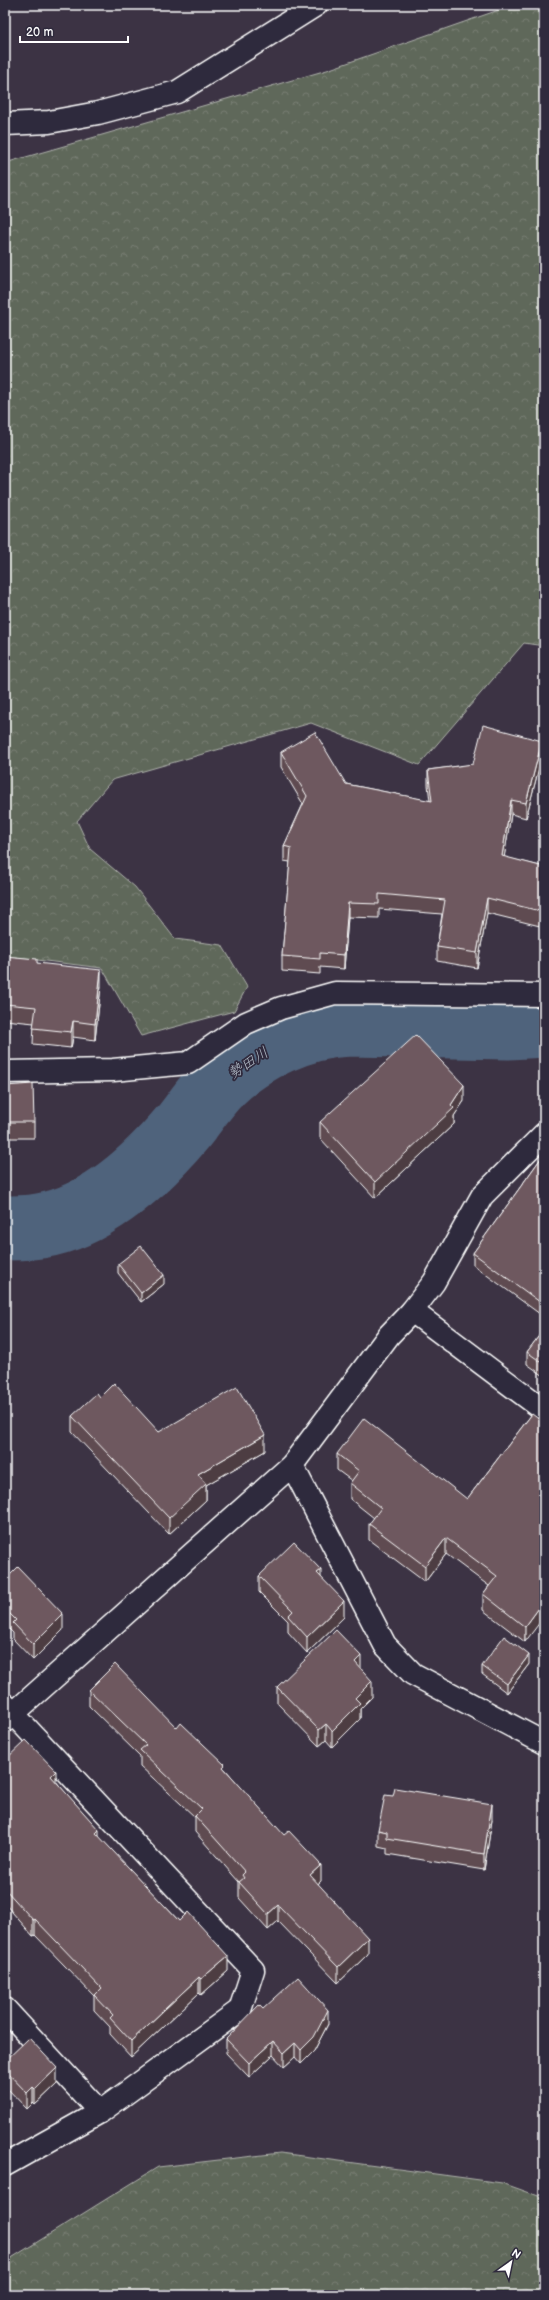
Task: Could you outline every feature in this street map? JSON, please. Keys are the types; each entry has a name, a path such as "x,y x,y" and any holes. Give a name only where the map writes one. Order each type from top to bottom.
{"street":[{"path":"5,124 49,122 98,113 177,92 316,5"},
{"path":"5,1072 113,1070 188,1063 246,1023 281,1008 336,993 544,995"},
{"path":"5,2165 100,2112 240,2010 253,1970 8,1713 292,1465 389,1335 412,1311 434,1282 482,1196 544,1134"},
{"path":"412,1311 544,1410"},
{"path":"292,1465 385,1645 413,1674 544,1743"},
{"path":"5,2010 100,2112"}],"green space":[{"path":"513,5 544,5 544,646 524,643 419,765 311,723 112,780 77,821 90,849 135,887 175,939 222,945 247,987 234,1011 141,1036 102,968 5,956 5,163 327,70"},
{"path":"280,2153 502,2183 544,2198 544,2295 5,2295 5,2262 158,2167"}],"building":[{"path":"483,725 542,741 526,803 511,800 502,856 544,867 544,912 487,898 477,953 437,947 445,900 379,894 379,904 348,903 344,955 320,953 320,959 282,956 291,848 284,846 307,796 281,752 315,732 346,784 432,801 428,770 473,764"},
{"path":"5,956 37,959 37,963 101,970 95,1024 73,1021 71,1032 33,1028 36,1007 5,1004"},
{"path":"416,1035 464,1085 451,1105 454,1108 375,1182 320,1122"},
{"path":"33,1084 34,1122 5,1122 5,1086"},
{"path":"544,1154 544,1305 473,1253"},
{"path":"141,1246 164,1275 141,1293 118,1264"},
{"path":"544,1329 544,1364 527,1352"},
{"path":"114,1383 159,1432 237,1387 265,1435 198,1474 206,1484 169,1518 72,1416 97,1393 100,1397"},
{"path":"532,1414 544,1423 544,1601 525,1627 483,1594 497,1576 446,1538 425,1566 369,1524 381,1508 350,1483 359,1471 337,1454 364,1418 467,1499"},
{"path":"294,1542 321,1570 317,1573 344,1601 307,1637 288,1616 293,1611 259,1576"},
{"path":"18,1567 63,1614 33,1644 13,1623 16,1620 5,1609 5,1580"},
{"path":"336,1630 361,1656 355,1662 372,1681 355,1698 360,1703 332,1731 326,1724 319,1730 277,1687"},
{"path":"504,1636 529,1655 507,1684 482,1666"},
{"path":"115,1664 177,1728 181,1723 225,1765 223,1767 284,1835 289,1831 321,1865 310,1875 368,1938 338,1967 278,1905 268,1914 239,1882 244,1878 242,1875 245,1872 195,1816 202,1809 140,1750 146,1745 89,1690"},
{"path":"26,1740 56,1771 51,1776 99,1830 96,1833 179,1921 188,1912 228,1956 201,1979 199,1977 131,2041 110,2018 113,2015 94,1995 101,1988 35,1919 33,1920 5,1889 5,1760"},
{"path":"395,1788 492,1804 484,1854 387,1838 387,1832 378,1830 385,1795 393,1796"},
{"path":"298,1977 328,2010 314,2037 301,2050 295,2043 284,2053 273,2041 249,2063 226,2039 259,2005 263,2009"},
{"path":"29,2038 57,2068 35,2089 33,2087 27,2093 5,2070 5,2061"}],"waterway":[{"name":"勢田川","path":"5,1228 32,1227 54,1223 76,1215 97,1204 135,1176 152,1160 183,1127 214,1087 233,1070 263,1049 297,1034 314,1029 350,1024 508,1027 544,1025"}]}
